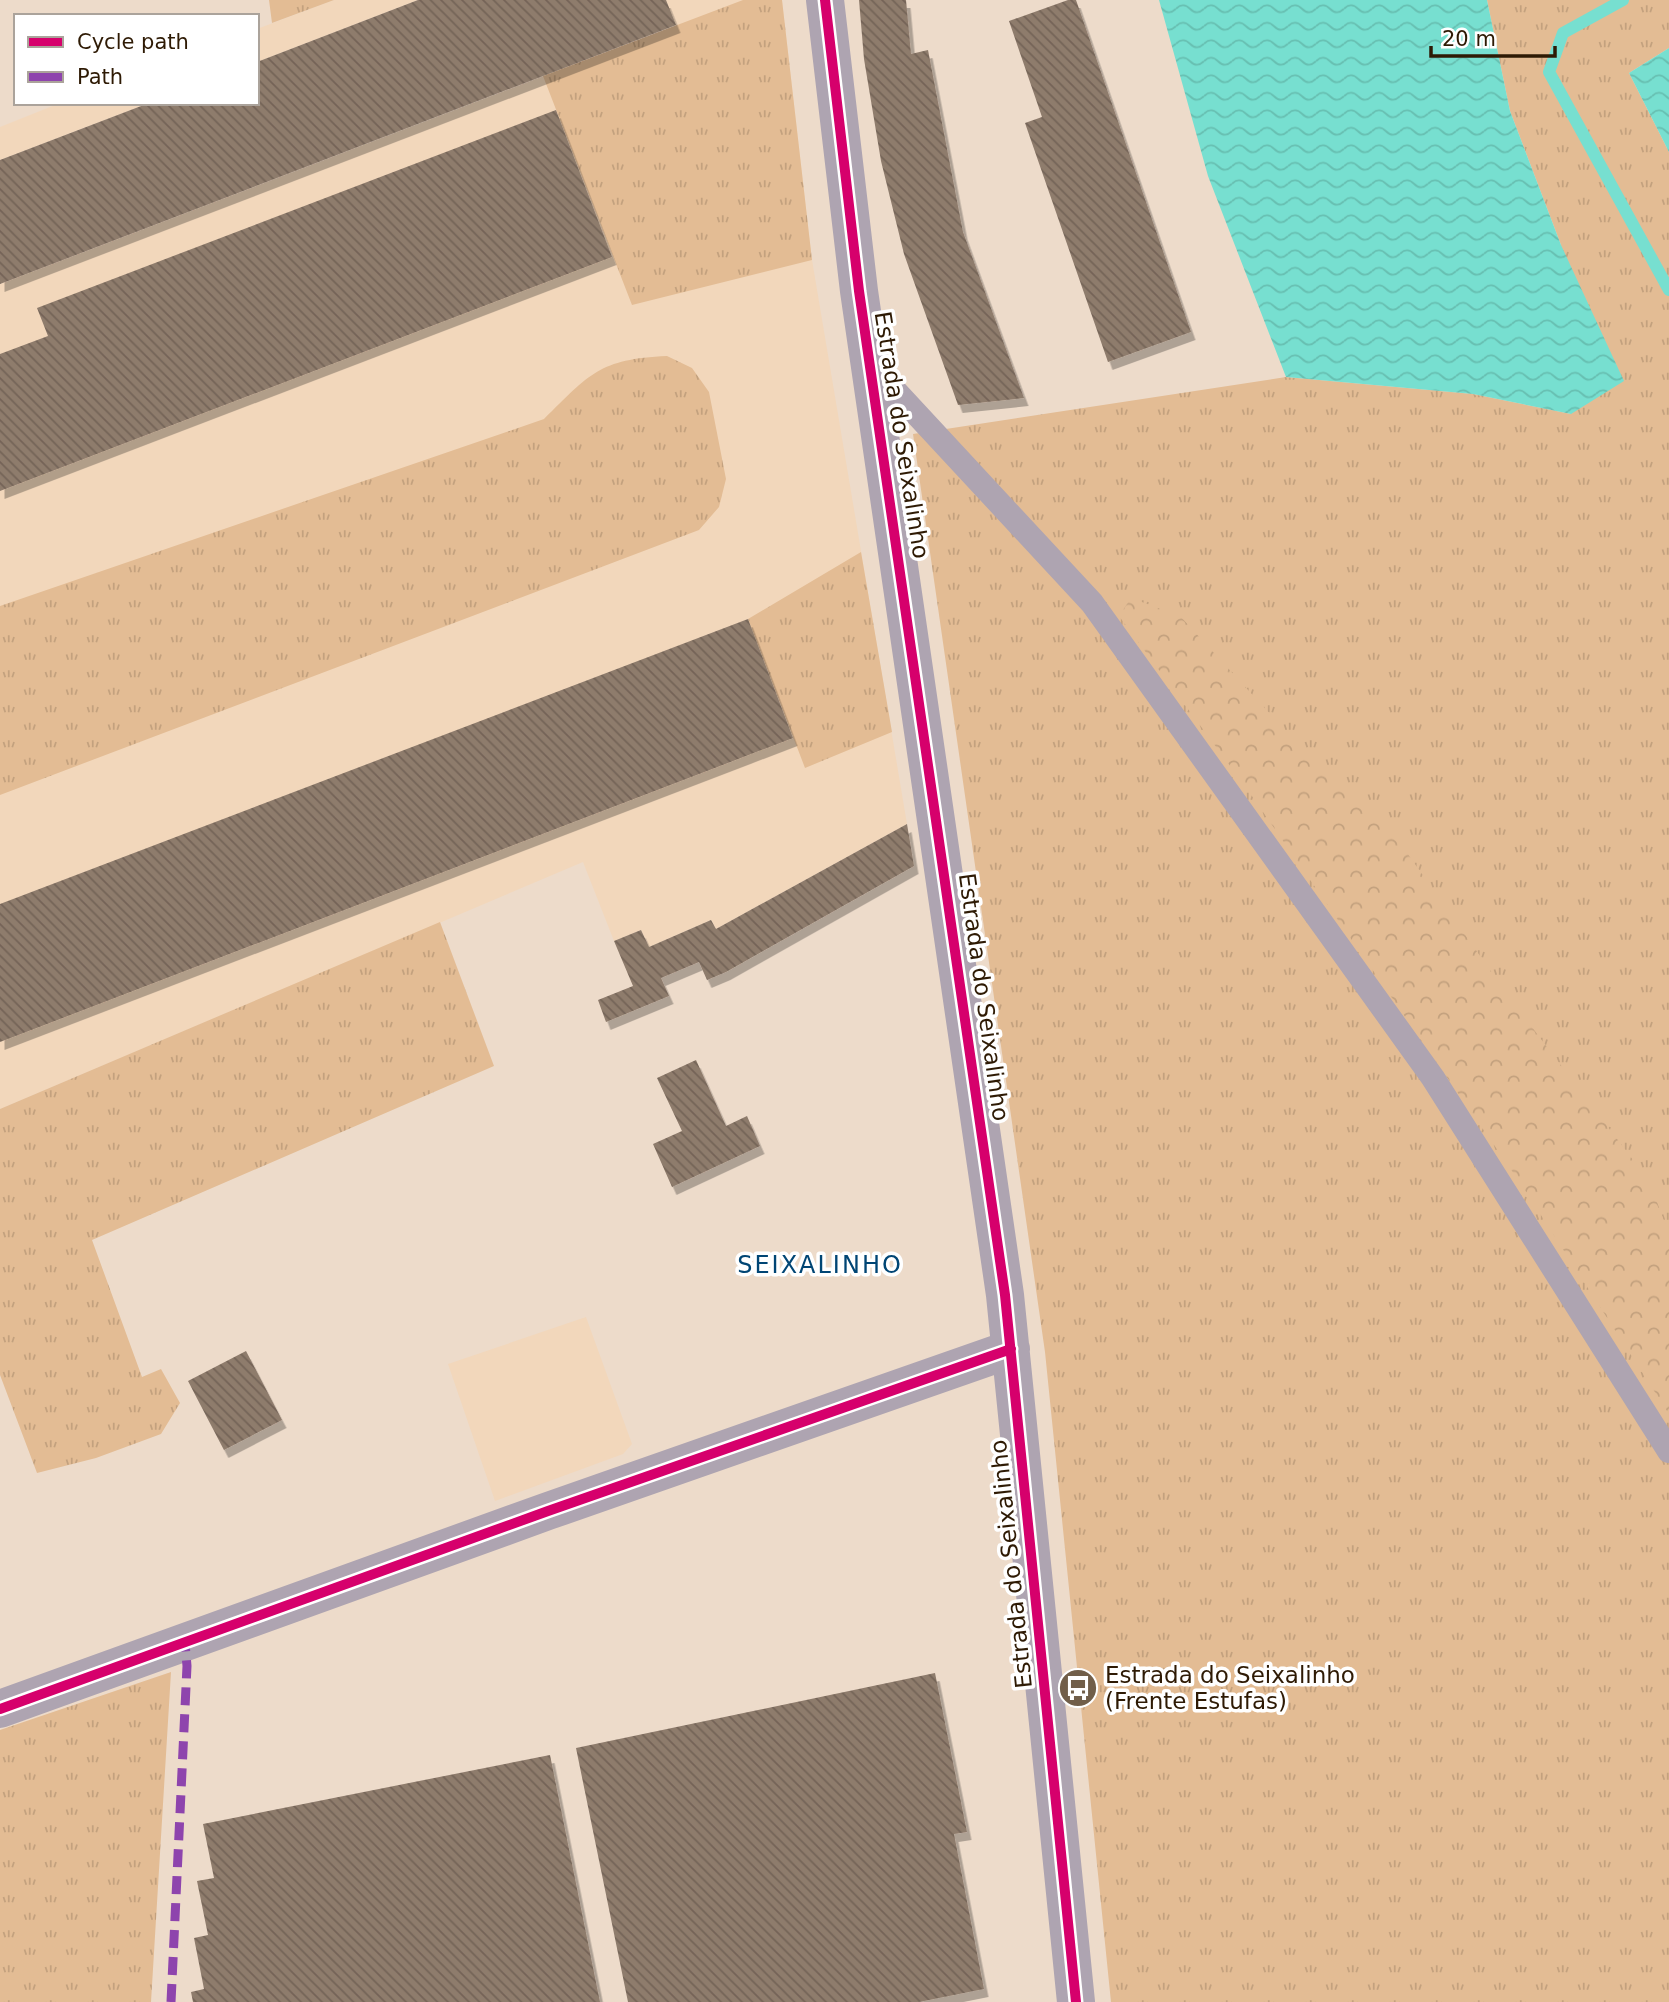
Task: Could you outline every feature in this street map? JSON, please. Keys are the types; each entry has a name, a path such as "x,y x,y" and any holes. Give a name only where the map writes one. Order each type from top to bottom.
{"street":[{"name":"Estrada do Seixalinho","path":"825,0 859,291 872,366 1011,1349 1076,2002"},
{"path":"0,1709 548,1511 1011,1349"}],"lane":[{"path":"872,366 1101,614 1433,1078 1669,1451"}],"shaded area":[{"path":"334,0 418,0 259,61 259,28"},
{"path":"666,0 782,0 812,260 907,824 716,929 711,920 649,947 641,930 614,941 583,862 0,1109 0,284 675,26"},
{"path":"55,105 144,105 0,160 0,127"},
{"path":"586,1317 632,1444 623,1454 495,1501 448,1364"}],"green space":[{"path":"269,0 334,0 272,23"},
{"path":"743,0 782,0 812,260 632,305 543,76"},
{"path":"1487,0 1669,0 1669,48 1629,73 1669,152 1669,2002 1111,2002 1045,1352 913,434 1286,377 1473,394 1571,414 1561,245 1510,111"},
{"path":"667,356 692,368 709,392 726,479 719,507 699,530 0,795 0,606 544,419 585,380 610,365"},
{"path":"861,552 892,732 805,768 748,619"},
{"path":"1131,598 1180,616 1295,741 1405,850 1512,1001 1649,1181 1669,1234 1669,1414 1519,1181 1245,786 1119,616"},
{"path":"440,922 494,1066 92,1240 142,1377 161,1369 180,1403 161,1434 96,1458 37,1473 0,1375 0,1109"},
{"path":"171,1672 151,2002 0,2002 0,1730"}],"water":[{"path":"1159,0 1487,0 1510,111 1561,245 1624,381 1571,414 1473,394 1286,377 1208,176"},
{"path":"1669,48 1669,152 1629,73"}],"building":[{"path":"418,0 666,0 676,25 0,284 0,160 144,105 259,105 259,61"},
{"path":"859,0 906,0 911,54 928,50 963,232 1024,398 958,405 904,254 881,161 864,59"},
{"path":"1068,0 1076,0 1191,332 1108,362 1025,123 1042,117 1009,21"},
{"path":"556,110 612,257 0,491 0,354 48,336 37,308"},
{"path":"748,619 793,738 0,1042 0,904"},
{"path":"907,824 914,866 726,972 707,980 699,962 661,978 669,996 606,1022 598,1000 633,986 614,941 641,930 649,947 711,920 716,929"},
{"path":"696,1060 726,1126 747,1116 760,1146 672,1187 653,1144 682,1131 657,1078"},
{"path":"246,1351 282,1420 224,1450 188,1381"},
{"path":"935,1673 967,1832 954,1834 984,1989 919,2002 628,2002 576,1748"},
{"path":"550,1755 600,2002 193,2002 191,1992 204,1989 194,1938 208,1935 197,1881 214,1878 203,1824"}],"waterway":[{"path":"1623,0 1563,33 1549,72 1669,290"}],"marked path":[{"path":"171,2002 187,1666 185,1643"}],"cycle path":[{"path":"825,0 859,291 1005,1295 1076,2002"},
{"path":"0,1709 548,1511 1011,1349"}],"place":[{"name":"Estrada do Seixalinho (Frente Estufas)","path":"1078,1688"}],"district":[{"name":"SEIXALINHO","path":"820,1265"}]}
